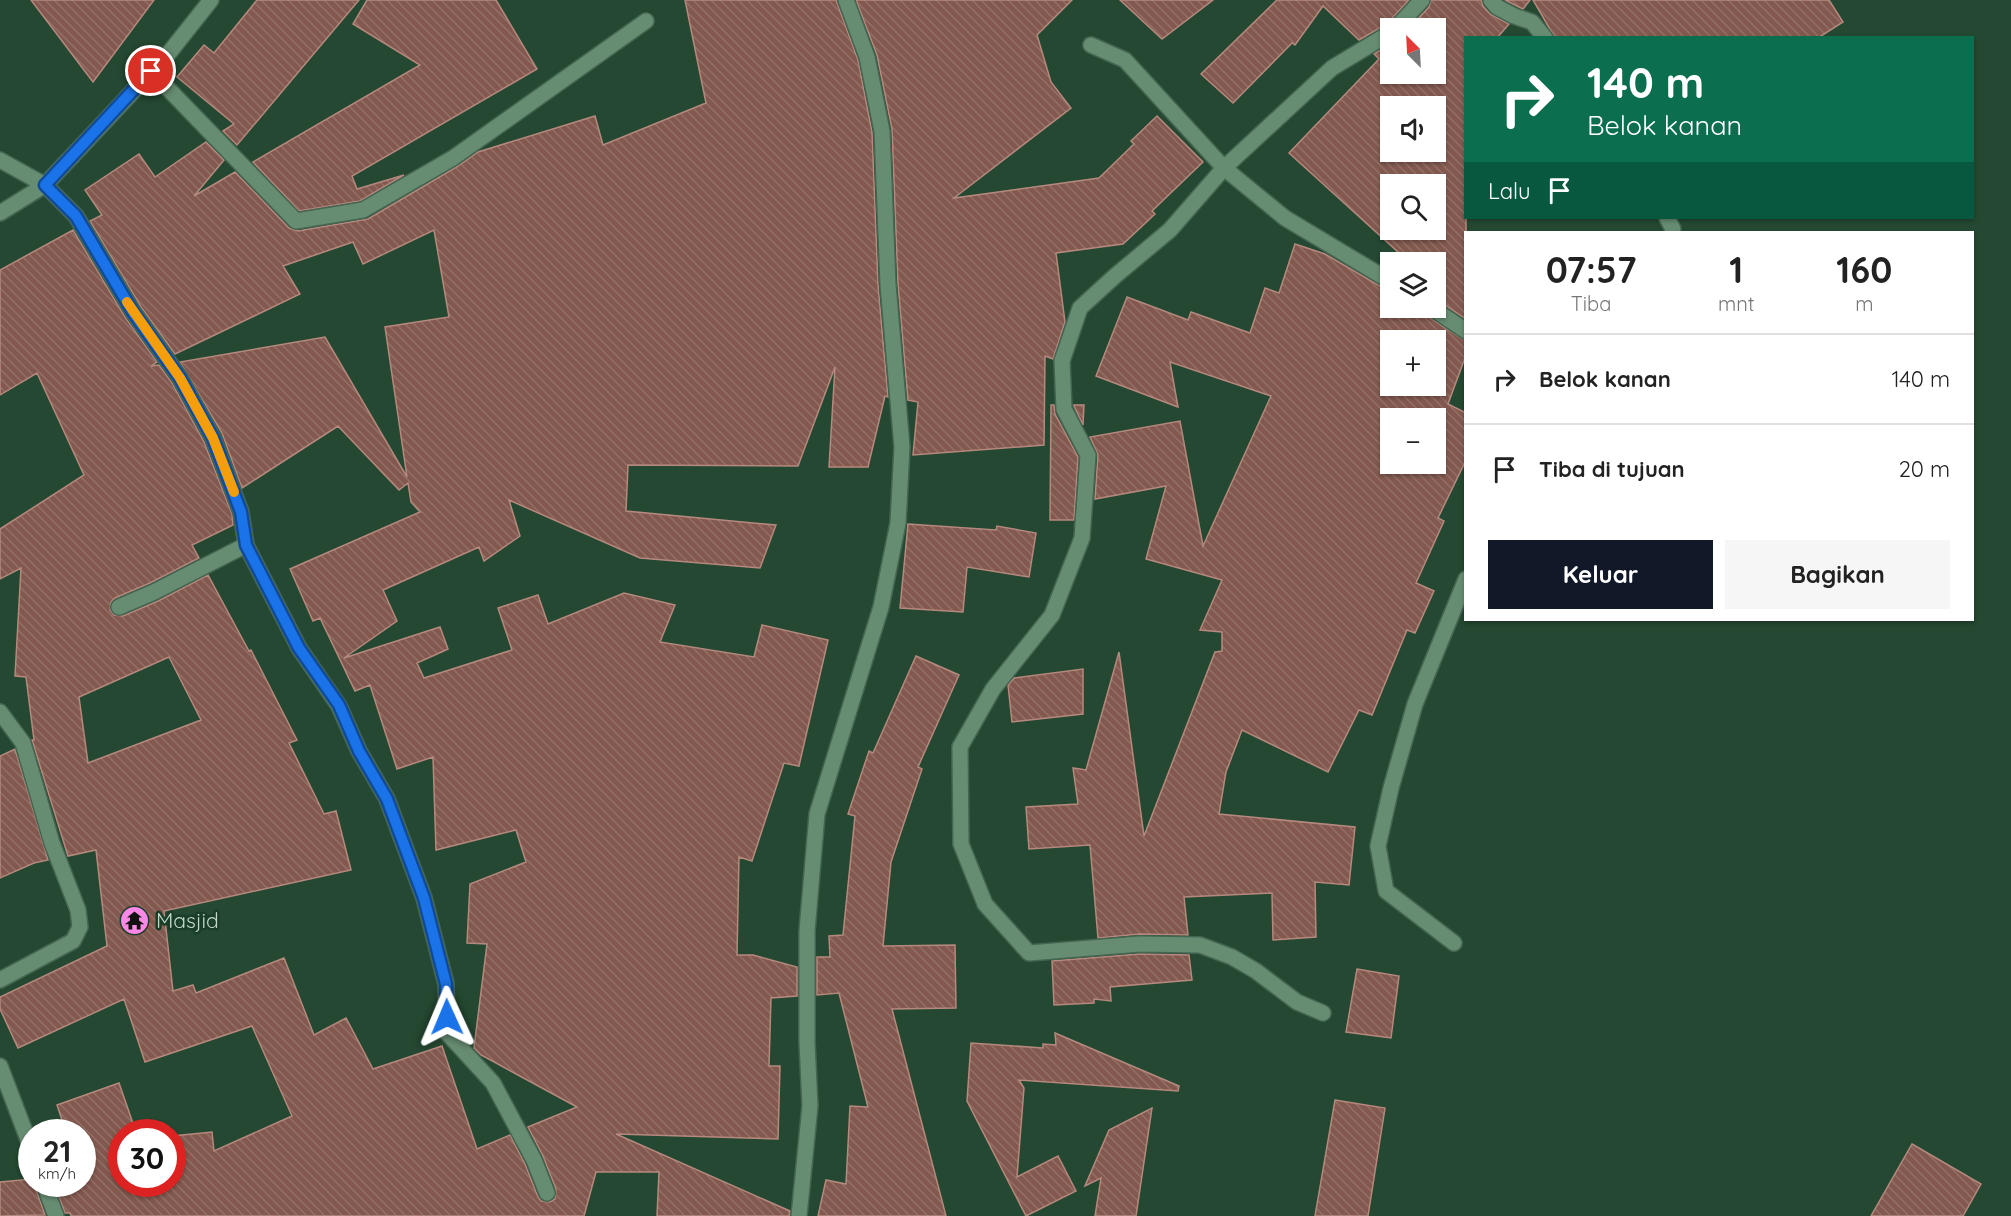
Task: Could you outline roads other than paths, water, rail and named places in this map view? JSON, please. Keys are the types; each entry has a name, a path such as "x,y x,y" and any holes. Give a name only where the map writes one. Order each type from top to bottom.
{"street":[{"path":"0,213 45,185 169,53 211,0"},
{"path":"799,1216 810,1106 807,1042 807,931 817,814 881,607 898,523 902,447 888,285 882,131 867,57 846,0"},
{"path":"1405,18 1422,0"},
{"path":"1491,0 1497,7 1532,22 1543,36"},
{"path":"151,71 296,221 363,210 453,158 646,21"},
{"path":"1323,1013 1297,1002 1270,981 1232,957 1200,945 1140,944 1029,953 985,904 961,844 960,747 993,689 1052,615 1082,538 1088,455 1064,410 1062,361 1080,308 1170,230 1224,168 1332,68 1380,39"},
{"path":"1091,45 1125,60 1224,168 1286,218 1380,275"},
{"path":"0,160 45,185 76,216 133,312 180,378 213,438 241,512 246,545 299,648 339,705 359,751 387,799 424,898 446,984 447,1033 493,1083 534,1160 547,1193"},
{"path":"1446,317 1464,330"},
{"path":"118,607 154,592 246,545"},
{"path":"1454,943 1386,891 1378,846 1391,788 1415,704 1464,584"},
{"path":"0,712 23,742 52,843 78,910 80,927 74,940 0,980"},
{"path":"0,1066 20,1119"},
{"path":"49,1197 56,1216"}],"place":[{"name":"Masjid","path":"135,921"}]}
